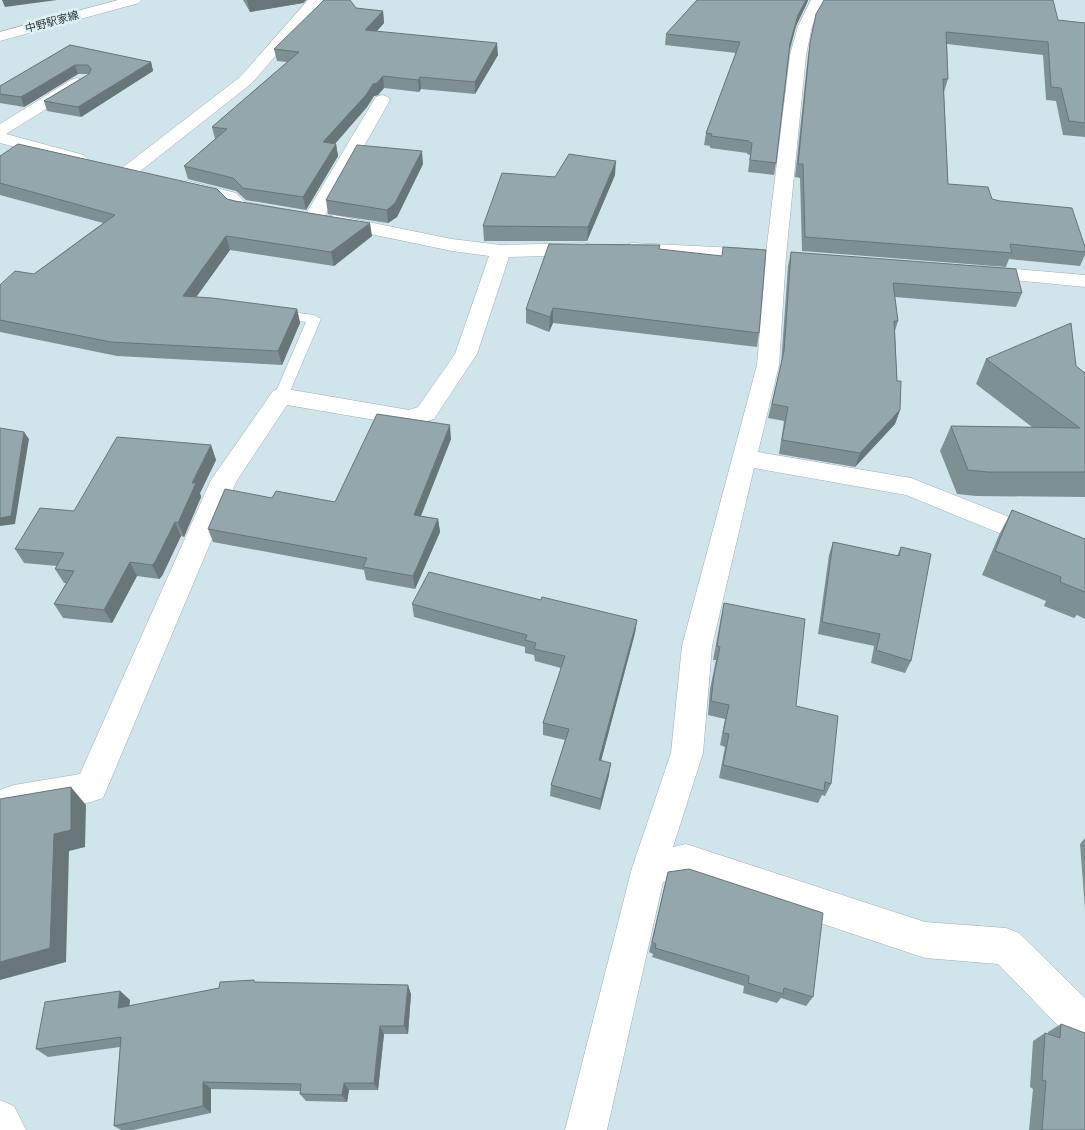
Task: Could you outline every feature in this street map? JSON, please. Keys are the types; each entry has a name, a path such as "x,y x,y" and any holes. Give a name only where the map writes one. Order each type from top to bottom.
{"street":[{"name":"中野駅家線","path":"0,37 134,0"},
{"path":"316,0 246,80 118,169 229,197 239,207 394,232 452,245 501,251 608,249 702,251 786,257"},
{"path":"586,1130 649,868 687,753 697,646 768,366 786,257 798,55 805,26 818,0"},
{"path":"0,132 85,79"},
{"path":"298,215 382,100"},
{"path":"0,138 91,162"},
{"path":"0,806 14,800 91,788 224,480 281,396 410,418 426,413 466,354 501,251"},
{"path":"966,271 1085,281"},
{"path":"745,458 911,488 1085,558"},
{"path":"649,868 686,861 925,940 1006,946 1085,1025"},
{"path":"0,1120 5,1130"}],"lane":[{"path":"265,312 314,319 281,396"}],"building":[{"path":"324,0 350,0 356,8 383,11 365,30 497,43 475,82 420,77 418,80 383,76 377,83 373,84 366,95 323,142 336,144 303,197 243,188 233,178 184,166 227,129 212,127 299,52 274,49"},
{"path":"697,0 806,0 798,15 790,43 776,163 750,160 752,143 749,141 711,136 712,134 706,133 740,42 666,34"},
{"path":"824,0 1053,0 1058,20 1085,23 1085,123 1069,121 1061,88 1051,87 1048,42 946,32 948,79 943,79 948,184 988,187 992,199 1000,201 1072,208 1085,252 1010,244 1012,253 805,237 803,164 798,164 810,43 816,14"},
{"path":"70,45 151,62 78,107 44,101 89,74 91,69 88,65 75,65 21,97 0,94 0,86"},
{"path":"18,144 217,189 227,199 235,201 370,223 331,252 226,236 183,296 297,309 278,351 111,342 0,320 0,285 15,271 34,274 115,215 0,183 0,156"},
{"path":"357,145 422,151 395,203 387,210 326,200"},
{"path":"569,154 616,161 588,227 483,226 502,173 555,177"},
{"path":"549,244 660,245 659,249 722,256 723,247 766,250 759,333 553,308 550,317 526,309"},
{"path":"791,252 1016,269 1022,293 893,283 898,321 894,321 897,381 901,381 900,410 860,453 782,440 788,407 772,404 784,351"},
{"path":"1071,323 1076,366 1085,373 1085,472 988,472 968,470 951,426 1080,428 986,359"},
{"path":"377,414 450,425 414,515 438,519 413,576 363,567 367,558 208,529 225,489 272,498 276,491 335,502"},
{"path":"0,428 24,432 11,516 0,518"},
{"path":"117,437 211,445 192,483 196,483 178,523 175,522 155,562 152,565 130,562 104,610 54,604 74,571 55,569 64,553 15,549 40,508 74,511"},
{"path":"1012,510 1085,539 1085,592 1060,582 1061,577 995,551"},
{"path":"833,542 899,556 901,547 931,554 911,661 876,650 880,634 822,622"},
{"path":"429,572 541,600 542,597 637,620 599,760 611,763 601,799 551,785 569,729 543,723 565,656 534,649 536,643 525,640 527,635 412,604"},
{"path":"724,603 805,619 796,706 838,716 831,784 825,782 824,791 723,765 729,734 723,733 729,705 711,701 720,647 717,646"},
{"path":"71,787 71,830 54,834 50,948 0,962 0,799"},
{"path":"689,869 823,913 813,997 784,988 783,994 748,983 749,976 655,948 656,944 652,942 668,872"},
{"path":"254,980 254,982 408,985 404,1026 380,1026 374,1083 344,1083 342,1095 300,1094 301,1084 203,1082 203,1106 114,1126 121,1037 36,1049 45,1002 120,991 118,1008 219,988 220,982"},
{"path":"1061,1024 1085,1033 1085,1130 1042,1130 1046,1081 1042,1080 1045,1033 1060,1038"}]}
